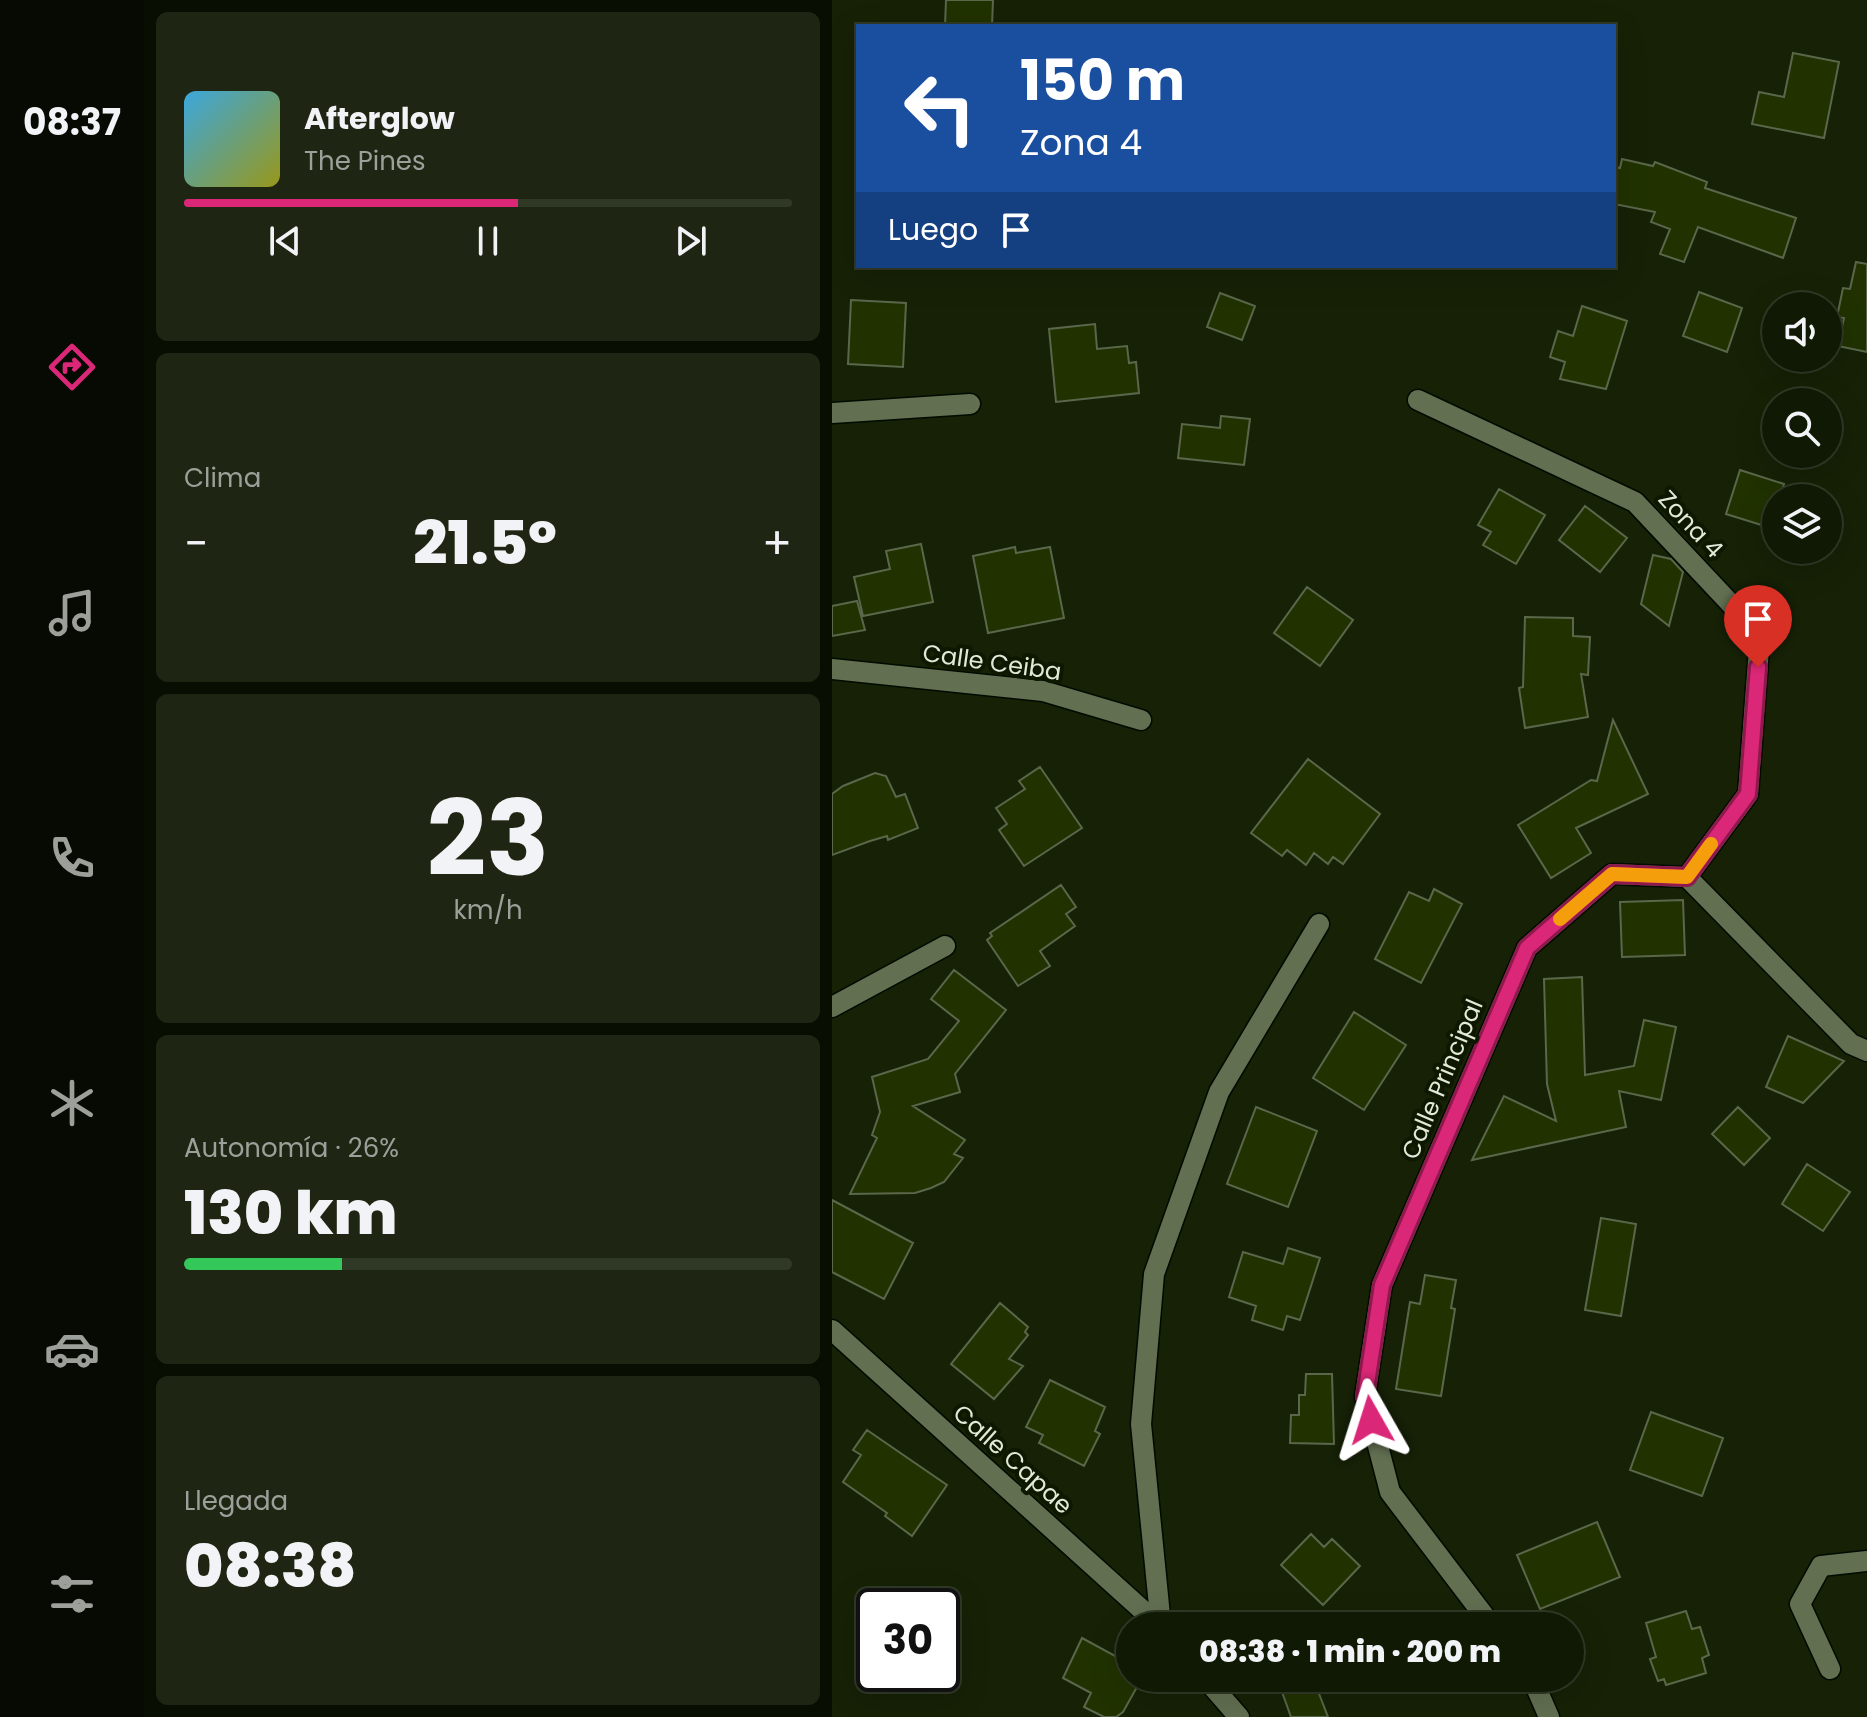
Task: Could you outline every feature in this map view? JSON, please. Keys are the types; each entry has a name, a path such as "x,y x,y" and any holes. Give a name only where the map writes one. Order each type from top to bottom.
{"street":[{"name":"Zona 4","path":"1418,400 1635,502 1760,635 1748,794 1687,877"},
{"path":"832,413 970,404"},
{"name":"Calle Ceiba","path":"832,669 1043,691 1141,720"},
{"name":"Calle Principal","path":"1481,1612 1390,1492 1365,1396 1382,1285 1527,948 1612,874 1687,877"},
{"path":"1687,877 1851,1044 1867,1051"},
{"path":"1159,1612 1141,1424 1154,1274 1219,1092 1319,924"},
{"path":"832,1007 945,946"},
{"name":"Calle Capae","path":"832,1330 1144,1612"},
{"path":"1830,1669 1800,1604 1821,1566 1867,1561"},
{"path":"1217,1692 1239,1717"},
{"path":"1538,1692 1549,1717"}],"building":[{"path":"946,0 993,0 992,24 945,24"},
{"path":"1793,53 1839,62 1824,138 1752,124 1759,92 1784,97"},
{"path":"1622,159 1653,166 1655,162 1707,182 1705,188 1796,218 1783,258 1698,227 1684,262 1660,254 1670,229 1651,222 1655,212 1616,204 1616,167 1620,168"},
{"path":"1856,262 1867,264 1867,352 1842,347 1842,293 1843,288 1850,289"},
{"path":"1699,292 1742,308 1727,352 1683,336"},
{"path":"1220,293 1255,306 1242,340 1207,327"},
{"path":"851,300 906,303 903,367 848,364"},
{"path":"1582,306 1627,321 1606,389 1560,379 1565,362 1550,357 1558,331 1573,336"},
{"path":"1095,324 1097,349 1127,346 1129,363 1136,362 1139,393 1056,402 1049,329"},
{"path":"1221,416 1250,419 1244,465 1178,458 1182,424 1220,428"},
{"path":"1740,470 1784,484 1762,484 1762,525 1726,514"},
{"path":"1499,489 1545,515 1516,564 1483,545 1491,532 1478,525"},
{"path":"1585,506 1627,538 1600,572 1559,540"},
{"path":"921,544 933,602 863,616 854,577 890,569 886,551"},
{"path":"1015,547 1016,553 1050,547 1064,618 988,633 973,556"},
{"path":"1653,555 1671,559 1683,572 1669,626 1641,604"},
{"path":"1307,587 1353,620 1320,666 1274,633"},
{"path":"857,601 865,630 832,636 832,606"},
{"path":"1525,617 1573,618 1573,636 1590,637 1588,675 1581,674 1588,717 1525,728 1519,688 1523,687"},
{"path":"1613,720 1648,794 1576,828 1591,853 1551,878 1518,825 1591,780 1597,781"},
{"path":"1308,759 1380,814 1343,864 1333,857 1328,864 1314,853 1306,865 1287,850 1282,856 1251,833"},
{"path":"1040,767 1082,828 1024,866 999,830 1007,824 996,808 1025,789 1019,781"},
{"path":"875,773 886,776 896,797 905,794 918,828 888,840 887,836 832,855 832,794"},
{"path":"1061,885 1076,907 1066,914 1075,926 1040,951 1050,966 1018,986 987,940 992,936 990,933"},
{"path":"1434,889 1462,904 1421,983 1375,959 1409,892 1429,901"},
{"path":"1683,900 1685,955 1622,957 1620,902"},
{"path":"954,970 1006,1010 955,1074 960,1092 913,1106 965,1140 954,1154 963,1158 944,1182 931,1188 915,1193 850,1194 877,1138 872,1135 880,1112 872,1077 928,1059 959,1021 931,999"},
{"path":"1582,977 1585,1075 1634,1066 1644,1020 1676,1027 1661,1100 1619,1091 1626,1127 1472,1160 1504,1096 1556,1121 1547,1084 1544,979"},
{"path":"1354,1012 1406,1045 1364,1110 1313,1078"},
{"path":"1788,1036 1844,1061 1803,1103 1766,1087"},
{"path":"1256,1107 1317,1131 1288,1207 1227,1184"},
{"path":"1738,1107 1770,1138 1744,1165 1712,1134"},
{"path":"1807,1164 1850,1192 1823,1231 1782,1204"},
{"path":"832,1200 913,1243 884,1299 832,1272"},
{"path":"1601,1218 1636,1224 1621,1316 1585,1310"},
{"path":"1288,1248 1320,1258 1300,1320 1287,1316 1283,1330 1252,1320 1256,1306 1229,1297 1243,1252 1283,1264"},
{"path":"1425,1275 1456,1280 1451,1308 1455,1309 1441,1396 1396,1389 1410,1302 1420,1304"},
{"path":"1000,1303 1028,1327 1025,1332 1028,1335 1009,1359 1023,1366 994,1399 951,1364"},
{"path":"1306,1374 1332,1374 1334,1444 1290,1443 1291,1415 1299,1415 1299,1395 1305,1395"},
{"path":"1050,1380 1105,1407 1095,1431 1100,1434 1084,1466 1039,1443 1043,1435 1026,1427"},
{"path":"1651,1412 1723,1438 1702,1496 1630,1470"},
{"path":"867,1430 947,1485 912,1536 885,1516 887,1513 843,1482 861,1455 853,1450"},
{"path":"1597,1522 1620,1577 1540,1609 1517,1555"},
{"path":"1311,1534 1324,1547 1332,1539 1360,1566 1323,1605 1281,1565"},
{"path":"1686,1611 1692,1629 1700,1627 1709,1655 1702,1658 1706,1673 1666,1685 1664,1679 1658,1681 1650,1659 1656,1657 1646,1623"},
{"path":"1082,1638 1116,1656 1116,1692 1134,1692 1123,1712 1116,1717 1104,1717 1084,1707 1091,1693 1063,1678"},
{"path":"1282,1692 1318,1692 1328,1717 1291,1717"}],"slow traffic":[{"path":"1560,919 1612,874 1687,877 1711,844"}],"route":[{"path":"1371,1420 1365,1396 1382,1285 1527,948 1612,874 1687,877 1748,794 1758,667"}]}
